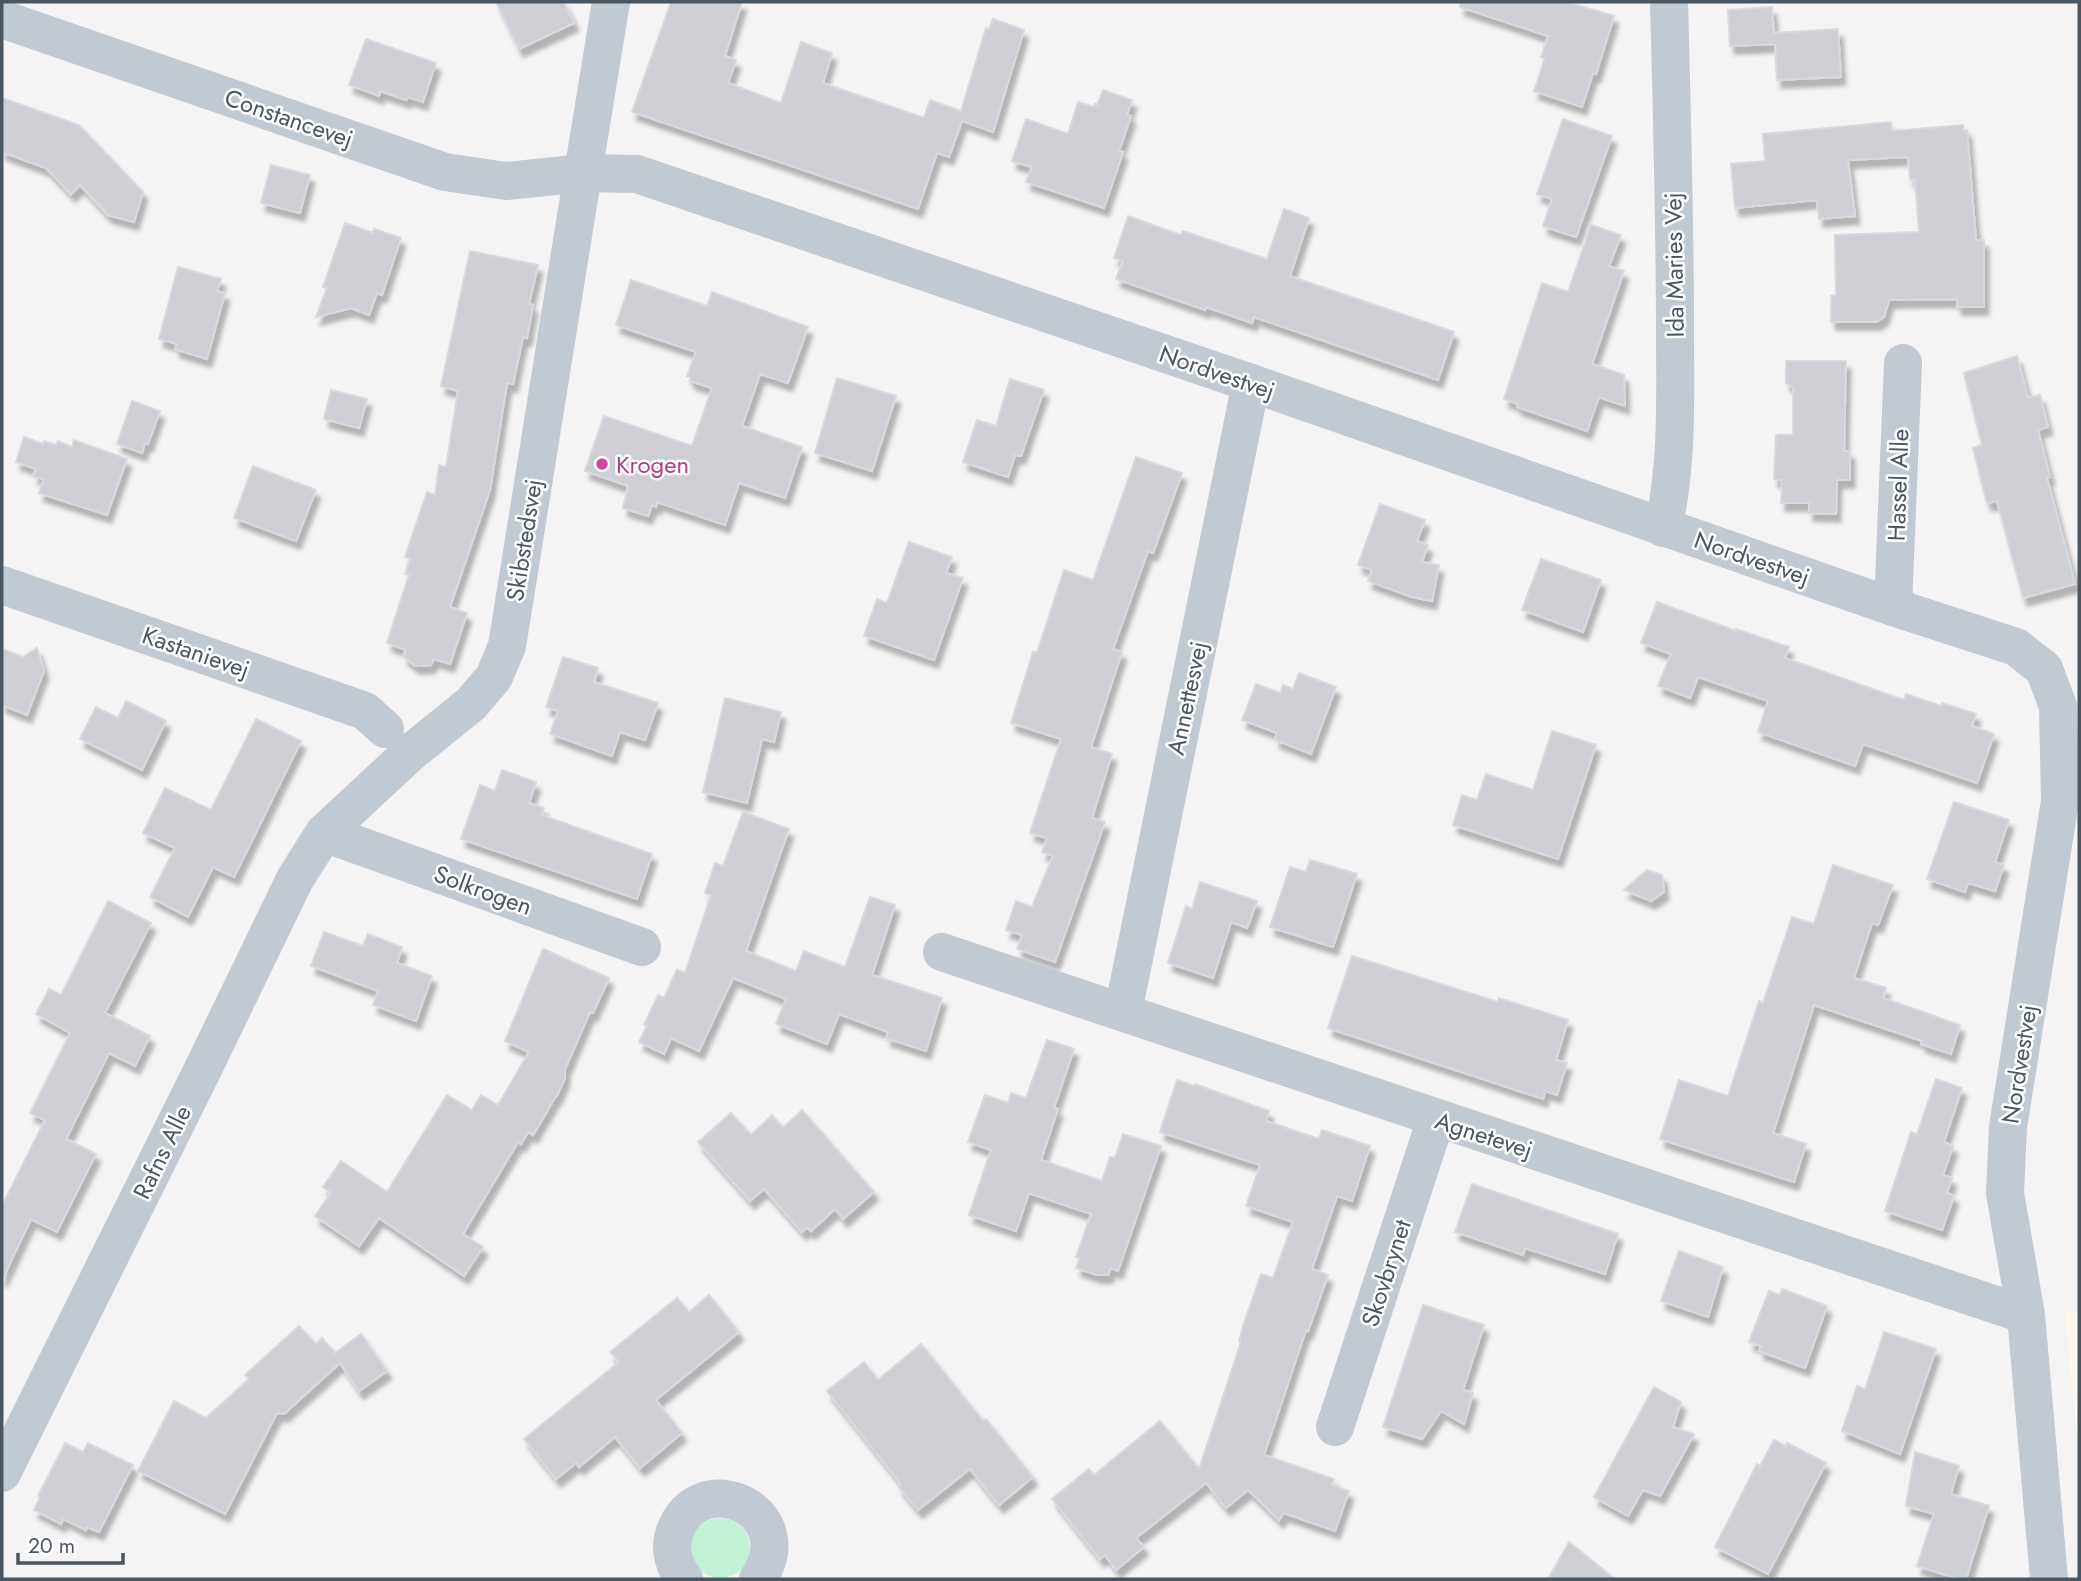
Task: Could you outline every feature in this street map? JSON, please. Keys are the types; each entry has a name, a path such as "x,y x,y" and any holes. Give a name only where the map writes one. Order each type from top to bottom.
{"street":[{"name":"Skibstedsvej","path":"324,833 409,754 471,704 494,677 507,646 611,2"},
{"name":"Ida Maries Vej","path":"1663,527 1668,507 1675,432 1675,242 1669,2"},
{"name":"Constancevej","path":"2,19 445,172 506,181 583,173"},
{"name":"Nordvestvej","path":"583,173 637,174 2015,647 2043,669 2058,706 2060,801 2008,1127 2005,1193 2026,1315 2049,1579"},
{"name":"Hassel Alle","path":"1893,607 1903,363"},
{"name":"Annettesvej","path":"1123,1012 1251,383"},
{"name":"Kastanievej","path":"2,585 365,711 385,729"},
{"name":"Solkrogen","path":"324,833 642,947"},
{"name":"Rafns Alle","path":"2,1473 295,879 324,833"},
{"name":"Agnetevej","path":"942,952 2026,1315"},
{"name":"Skovbrynet","path":"1335,1427 1436,1119"},
{"path":"682,1579 672,1553 677,1527 684,1515 694,1506 716,1498 736,1500 749,1507 765,1527 769,1539 769,1558 758,1579"}],"shaded area":[{"path":"2079,1311 2079,1456 2065,1312"}],"green space":[{"path":"714,1518 726,1518 745,1531 750,1548 748,1560 737,1573 726,1578 714,1578 695,1565 690,1554 690,1542 703,1523"}],"building":[{"path":"496,2 564,2 574,23 519,49"},
{"path":"671,2 742,2 725,56 736,60 728,83 781,103 801,42 832,53 823,83 924,118 930,100 961,111 986,28 989,29 993,19 1024,30 993,132 962,121 949,157 937,153 918,209 632,112"},
{"path":"1461,2 1567,2 1614,16 1596,74 1593,73 1582,107 1534,91 1545,58 1541,57 1548,36 1460,7"},
{"path":"1772,7 1774,33 1838,29 1841,77 1777,80 1775,44 1730,46 1728,10"},
{"path":"366,39 436,63 423,102 408,97 406,100 380,91 379,96 349,85"},
{"path":"1103,90 1132,100 1127,115 1131,116 1119,151 1123,152 1104,208 1026,182 1032,167 1012,161 1026,119 1068,134 1078,102 1094,107"},
{"path":"2,98 79,125 143,192 134,222 108,215 80,185 71,194 46,168 2,152"},
{"path":"1563,119 1612,136 1576,237 1543,226 1552,199 1537,194"},
{"path":"1891,122 1892,131 1963,125 1963,131 1967,130 1976,240 1984,240 1984,307 1957,307 1957,299 1889,300 1884,317 1876,322 1831,322 1831,296 1836,295 1835,235 1919,232 1915,180 1910,180 1908,157 1848,160 1855,216 1819,219 1817,200 1735,208 1731,164 1765,161 1763,134"},
{"path":"271,165 310,175 300,213 261,203"},
{"path":"1284,209 1309,218 1290,276 1454,332 1438,380 1254,317 1252,323 1116,279 1123,261 1114,258 1128,216 1181,235 1183,231 1267,259"},
{"path":"345,223 373,233 374,229 401,238 382,295 377,293 369,315 351,308 316,317 327,288 323,287"},
{"path":"1591,225 1621,235 1609,266 1624,271 1592,364 1624,375 1625,406 1599,397 1587,431 1517,407 1518,404 1504,399 1542,283 1568,292"},
{"path":"470,251 538,265 529,304 533,305 527,338 523,337 513,384 507,383 490,490 450,607 467,613 450,664 434,659 431,665 415,666 403,656 406,650 387,643 409,575 405,574 410,559 405,557 427,492 435,495 439,465 446,467 458,391 441,386"},
{"path":"178,267 221,279 217,291 225,293 207,359 175,349 177,344 159,339"},
{"path":"631,280 707,306 712,292 808,327 788,383 760,374 742,426 802,447 785,498 739,483 725,525 657,502 656,507 652,505 648,516 623,508 628,486 585,471 604,416 692,446 712,388 690,381 691,377 687,376 696,352 616,325"},
{"path":"2017,356 2028,398 2040,395 2048,427 2038,430 2050,477 2047,478 2075,584 2023,598 1997,501 1987,503 1973,448 1982,445 1964,373"},
{"path":"1786,361 1846,361 1844,451 1850,451 1850,480 1837,480 1836,514 1809,513 1809,503 1781,503 1782,480 1774,479 1776,435 1793,435 1793,387 1786,383"},
{"path":"837,378 896,396 872,471 815,453"},
{"path":"1010,379 1044,390 1021,456 1015,455 1008,477 963,462 977,420 996,426"},
{"path":"331,390 367,399 359,428 324,419"},
{"path":"132,401 160,411 142,453 117,444"},
{"path":"24,437 43,444 44,441 56,445 58,441 72,447 74,440 127,459 107,515 39,493 44,479 33,476 36,469 16,462"},
{"path":"1136,457 1182,473 1153,553 1148,551 1113,649 1122,652 1091,747 1112,754 1092,818 1105,822 1055,962 1017,949 1022,935 1006,930 1016,901 1032,907 1053,856 1042,852 1047,838 1030,833 1061,739 1011,723 1033,652 1037,653 1064,570 1093,580"},
{"path":"253,466 316,490 296,541 234,518"},
{"path":"1380,504 1425,520 1417,541 1428,545 1422,562 1439,565 1432,601 1412,597 1368,581 1372,570 1358,565"},
{"path":"909,542 952,557 946,573 963,578 934,660 864,636 877,599 887,603"},
{"path":"1541,559 1601,580 1583,632 1522,610"},
{"path":"1657,602 1789,647 1785,658 1904,700 1906,694 1976,714 1972,726 1994,734 1977,783 1863,744 1855,766 1758,732 1768,701 1698,677 1690,698 1658,686 1671,654 1641,643"},
{"path":"37,648 44,671 27,715 2,705 2,649 23,657"},
{"path":"563,657 598,668 594,682 658,703 645,740 620,732 612,756 550,734 558,711 546,707"},
{"path":"1299,673 1336,687 1311,754 1275,740 1277,733 1242,720 1256,684 1280,693 1283,685 1293,689"},
{"path":"725,698 781,712 774,742 762,739 747,803 703,792"},
{"path":"126,701 166,721 142,770 80,739 96,707 118,718"},
{"path":"256,719 301,741 234,877 213,867 188,917 150,897 175,848 143,833 165,788 211,810"},
{"path":"1552,731 1596,745 1558,859 1453,825 1462,795 1477,800 1486,774 1533,790"},
{"path":"502,770 536,782 529,803 544,808 541,815 652,854 637,899 461,839 480,785 495,791"},
{"path":"1954,802 2009,820 1995,862 2004,865 1995,891 1968,883 1965,892 1927,879"},
{"path":"743,812 789,829 746,951 796,971 804,951 845,967 870,897 895,905 872,975 942,998 926,1051 886,1038 888,1032 839,1014 827,1044 776,1024 786,999 733,978 699,1051 671,1038 664,1054 639,1042 658,995 664,998 677,969 685,973 711,895 705,893 715,863 723,866"},
{"path":"1310,860 1357,874 1333,947 1270,927 1290,867 1306,872"},
{"path":"1833,865 1893,885 1878,925 1872,923 1854,978 1886,988 1883,998 1960,1025 1951,1054 1921,1044 1922,1041 1814,1005 1773,1133 1806,1144 1794,1182 1660,1139 1679,1080 1728,1096 1759,1001 1763,1003 1792,917 1814,924"},
{"path":"1647,870 1662,875 1664,892 1651,901 1624,890"},
{"path":"1200,882 1257,901 1247,928 1231,922 1213,978 1168,963 1186,906 1192,909"},
{"path":"108,901 151,923 105,1013 150,1036 135,1066 109,1053 66,1139 96,1154 57,1232 31,1219 2,1280 2,1206 45,1120 30,1113 70,1033 36,1014 49,989 61,995"},
{"path":"324,932 363,946 368,934 402,947 397,963 432,976 416,1021 373,1005 378,991 311,966"},
{"path":"543,949 609,978 593,1013 590,1012 565,1069 565,1078 557,1096 533,1135 528,1132 521,1144 518,1142 463,1234 483,1247 464,1276 379,1218 359,1246 315,1216 331,1193 323,1187 341,1161 387,1192 447,1095 472,1110 481,1095 498,1105 529,1052 505,1041"},
{"path":"1352,956 1498,1002 1499,998 1568,1020 1556,1060 1567,1063 1557,1095 1545,1091 1543,1099 1328,1028"},
{"path":"1047,1040 1074,1049 1054,1108 1058,1109 1041,1160 1102,1181 1110,1157 1115,1158 1123,1134 1161,1146 1118,1271 1111,1268 1108,1275 1097,1275 1076,1268 1080,1258 1076,1257 1091,1214 1029,1193 1016,1231 969,1215 991,1150 968,1142 985,1095 1008,1103 1011,1093 1026,1098"},
{"path":"1936,1079 1962,1088 1944,1142 1953,1146 1943,1175 1952,1178 1947,1193 1954,1196 1942,1230 1885,1211 1911,1132 1917,1134"},
{"path":"1177,1080 1269,1111 1266,1121 1319,1139 1322,1130 1370,1146 1352,1201 1337,1196 1312,1269 1328,1275 1308,1331 1306,1330 1264,1455 1334,1479 1332,1485 1349,1491 1335,1531 1284,1513 1279,1520 1248,1490 1226,1508 1206,1483 1136,1538 1144,1547 1116,1570 1105,1555 1100,1559 1052,1499 1089,1469 1094,1475 1160,1421 1199,1469 1261,1274 1273,1278 1293,1222 1246,1206 1260,1165 1160,1132"},
{"path":"802,1110 874,1192 843,1219 835,1209 811,1231 807,1227 802,1232 764,1189 750,1201 698,1142 731,1113 751,1135 772,1115 783,1128"},
{"path":"1472,1184 1618,1234 1605,1274 1525,1248 1523,1255 1455,1232"},
{"path":"1679,1251 1723,1267 1708,1317 1661,1301"},
{"path":"1782,1289 1827,1306 1805,1368 1759,1351 1761,1346 1749,1342 1769,1291 1780,1295"},
{"path":"709,1295 739,1332 656,1400 682,1433 640,1468 615,1437 579,1467 576,1463 556,1479 524,1439 619,1362 610,1352 677,1298 689,1312"},
{"path":"1423,1305 1484,1325 1463,1390 1473,1393 1464,1424 1441,1411 1422,1439 1383,1427"},
{"path":"299,1326 316,1344 322,1338 335,1353 361,1334 387,1371 359,1391 340,1363 284,1414 277,1413 225,1514 138,1471 174,1401 206,1418 249,1379 245,1375"},
{"path":"1884,1332 1936,1349 1900,1454 1842,1431 1857,1386 1865,1389"},
{"path":"921,1344 983,1421 986,1419 1033,1477 999,1505 970,1469 918,1510 898,1486 901,1484 827,1391 864,1362 878,1380"},
{"path":"1654,1387 1681,1402 1673,1427 1694,1434 1660,1496 1643,1490 1628,1516 1594,1497"},
{"path":"1774,1440 1786,1446 1787,1443 1826,1463 1768,1574 1715,1547 1757,1464 1760,1466"},
{"path":"65,1443 83,1452 88,1443 133,1465 99,1532 87,1527 86,1530 63,1519 61,1524 34,1510 40,1497 38,1496"},
{"path":"1915,1452 1959,1466 1951,1494 1989,1506 1966,1579 1917,1566 1934,1514 1906,1506"},
{"path":"1569,1542 1615,1579 1548,1579"}],"place":[{"name":"Krogen","path":"602,464"}]}
